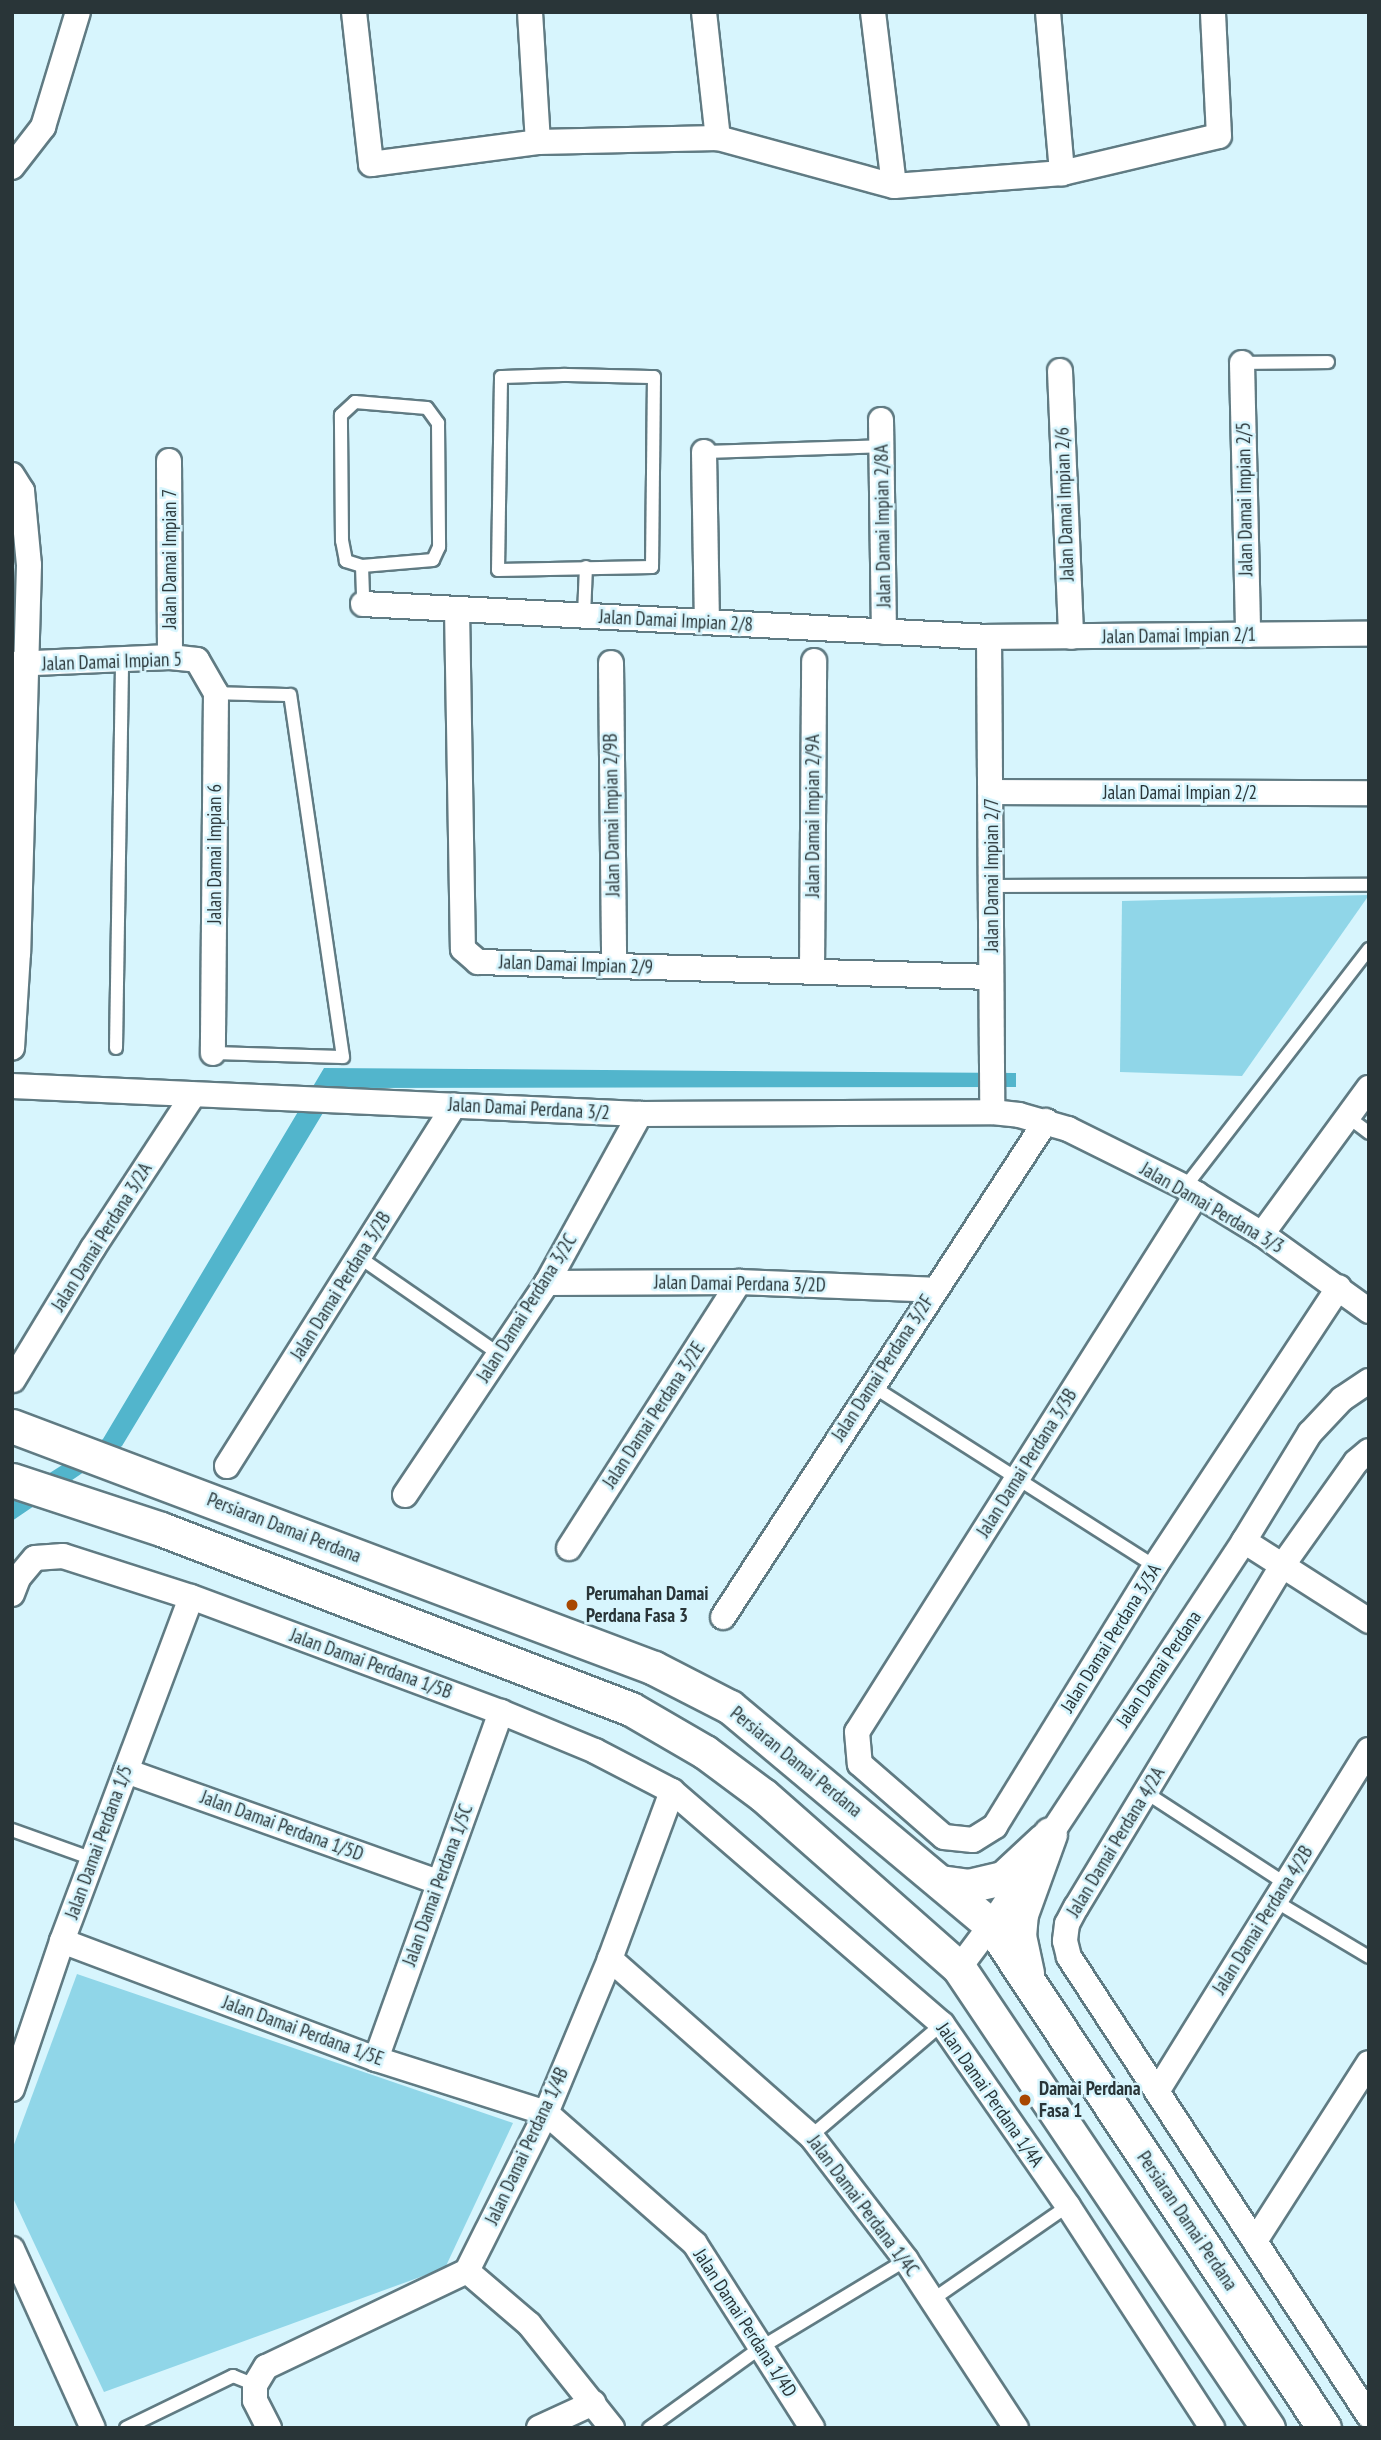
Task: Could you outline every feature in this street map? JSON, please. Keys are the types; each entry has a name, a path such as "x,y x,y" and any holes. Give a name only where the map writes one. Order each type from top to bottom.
{"main road":[{"name":"Persiaran Damai Perdana","path":"12,1426 654,1668 730,1707 991,1926 1319,2426"},
{"path":"15,1483 161,1529 631,1709 705,1752 763,1795 959,1968 1268,2428"},
{"path":"940,1882 968,1886 1003,1878 1050,1834"},
{"path":"1030,1984 1019,1936 1021,1914 1050,1834"}],"street":[{"path":"12,167 43,127 79,12"},
{"path":"354,12 371,164 538,142 718,138 894,186 1062,173 1219,136 1213,12"},
{"path":"530,12 538,142"},
{"path":"704,12 718,138"},
{"path":"873,12 894,186"},
{"path":"1048,12 1062,173"},
{"name":"Jalan Damai Impian 2/5","path":"1242,363 1248,635"},
{"name":"Jalan Damai Impian 2/6","path":"1060,371 1070,637"},
{"name":"Jalan Damai Impian 2/8A","path":"881,420 884,632"},
{"path":"704,452 708,622"},
{"name":"Jalan Damai Impian 7","path":"169,461 170,657"},
{"path":"12,475 22,491 12,1048"},
{"name":"Jalan Damai Impian 2/8","path":"363,604 989,637"},
{"name":"Jalan Damai Impian 2/9","path":"457,609 463,949 478,962 991,977"},
{"name":"Jalan Damai Impian 2/1","path":"989,637 1369,634"},
{"name":"Jalan Damai Impian 2/7","path":"989,637 993,1102"},
{"name":"Jalan Damai Impian 5","path":"20,664 170,657 197,660 216,693"},
{"name":"Jalan Damai Impian 2/9A","path":"812,971 814,662"},
{"name":"Jalan Damai Impian 2/9B","path":"611,663 614,966"},
{"name":"Jalan Damai Impian 6","path":"214,1053 216,693"},
{"name":"Jalan Damai Impian 2/2","path":"992,793 1369,793"},
{"name":"Jalan Damai Perdana 3/2","path":"12,1086 640,1114 993,1102 1046,1121"},
{"path":"1262,1234 1369,1088"},
{"name":"Jalan Damai Perdana 3/2A","path":"13,1380 93,1248 193,1095"},
{"name":"Jalan Damai Perdana 3/2B","path":"227,1465 454,1105"},
{"name":"Jalan Damai Perdana 3/2C","path":"405,1495 547,1283 640,1114"},
{"name":"Jalan Damai Perdana 3/3","path":"1046,1121 1191,1190 1262,1234 1369,1311"},
{"name":"Jalan Damai Perdana 3/2F","path":"723,1617 1046,1121"},
{"name":"Jalan Damai Perdana 3/3B","path":"857,1732 1017,1478 1191,1190"},
{"name":"Jalan Damai Perdana 3/2D","path":"547,1283 739,1282 934,1290"},
{"name":"Jalan Damai Perdana 3/2E","path":"569,1548 739,1282"},
{"name":"Jalan Damai Perdana 3/3A","path":"857,1732 860,1764 944,1837 973,1840 995,1826 1155,1566 1339,1287"},
{"name":"Jalan Damai Perdana","path":"959,1968 991,1926 1244,1541 1310,1433 1342,1399 1369,1381"},
{"name":"Jalan Damai Perdana 4/2A","path":"1366,2402 1255,2241 1069,1957 1066,1941 1067,1924 1076,1907 1282,1566 1356,1462 1369,1451"},
{"path":"1244,1541 1369,1621"},
{"name":"Jalan Damai Perdana 1/5B","path":"12,1594 18,1578 35,1558 63,1556 191,1597 501,1712 595,1751 672,1791"},
{"name":"Jalan Damai Perdana 1/5","path":"12,2089 62,1941 191,1597"},
{"name":"Jalan Damai Perdana 1/5C","path":"376,2059 501,1712"},
{"name":"Jalan Damai Perdana 4/2B","path":"1157,2090 1369,1750"},
{"name":"Jalan Damai Perdana 1/5D","path":"126,1771 438,1882"},
{"name":"Jalan Damai Perdana 1/4B","path":"467,2271 546,2113 610,1959 672,1791"},
{"name":"Jalan Damai Perdana 1/4A","path":"672,1791 942,2024 1068,2206 1212,2428"},
{"name":"Jalan Damai Perdana 1/5E","path":"62,1941 376,2059 546,2113"},
{"name":"Jalan Damai Perdana 1/4C","path":"610,1959 811,2136 906,2260 1016,2428"},
{"path":"1255,2241 1369,2063"},
{"name":"Jalan Damai Perdana 1/4D","path":"546,2113 695,2244 812,2428"},
{"path":"12,2249 93,2428"},
{"path":"269,2428 255,2400 255,2385 266,2367 467,2271 529,2324 612,2428"},
{"path":"539,2428 593,2403"}],"lane":[{"path":"1242,363 1328,362"},
{"path":"501,377 654,377 652,567 586,567 498,570 501,377"},
{"path":"355,402 427,408 438,422 439,547 433,560 362,566 346,561 342,541 341,415 355,402"},
{"path":"704,452 882,446"},
{"path":"362,566 363,604"},
{"path":"584,616 586,567"},
{"path":"116,1048 122,659"},
{"path":"214,1053 343,1057 290,695 216,693"},
{"path":"993,886 1369,885"},
{"path":"1191,1190 1369,949"},
{"path":"1348,1117 1369,1133"},
{"path":"359,1257 499,1354"},
{"path":"872,1386 1155,1566"},
{"path":"1145,1792 1369,1957"},
{"path":"12,1830 93,1859"},
{"path":"811,2136 942,2024"},
{"path":"932,2300 1068,2206"},
{"path":"649,2428 761,2348 906,2260"},
{"path":"126,2428 233,2376 255,2385"}],"shaded area":[{"path":"1369,895 1242,1076 1120,1072 1122,901"},
{"path":"324,1068 1016,1073 1016,1087 338,1088 122,1446 12,1521 12,1497 103,1439"},
{"path":"77,1974 513,2123 445,2268 104,2392 12,2196 12,2150"}],"place":[{"name":"Perumahan Damai Perdana Fasa 3","path":"572,1605"},
{"name":"Damai Perdana Fasa 1","path":"1025,2100"}]}
